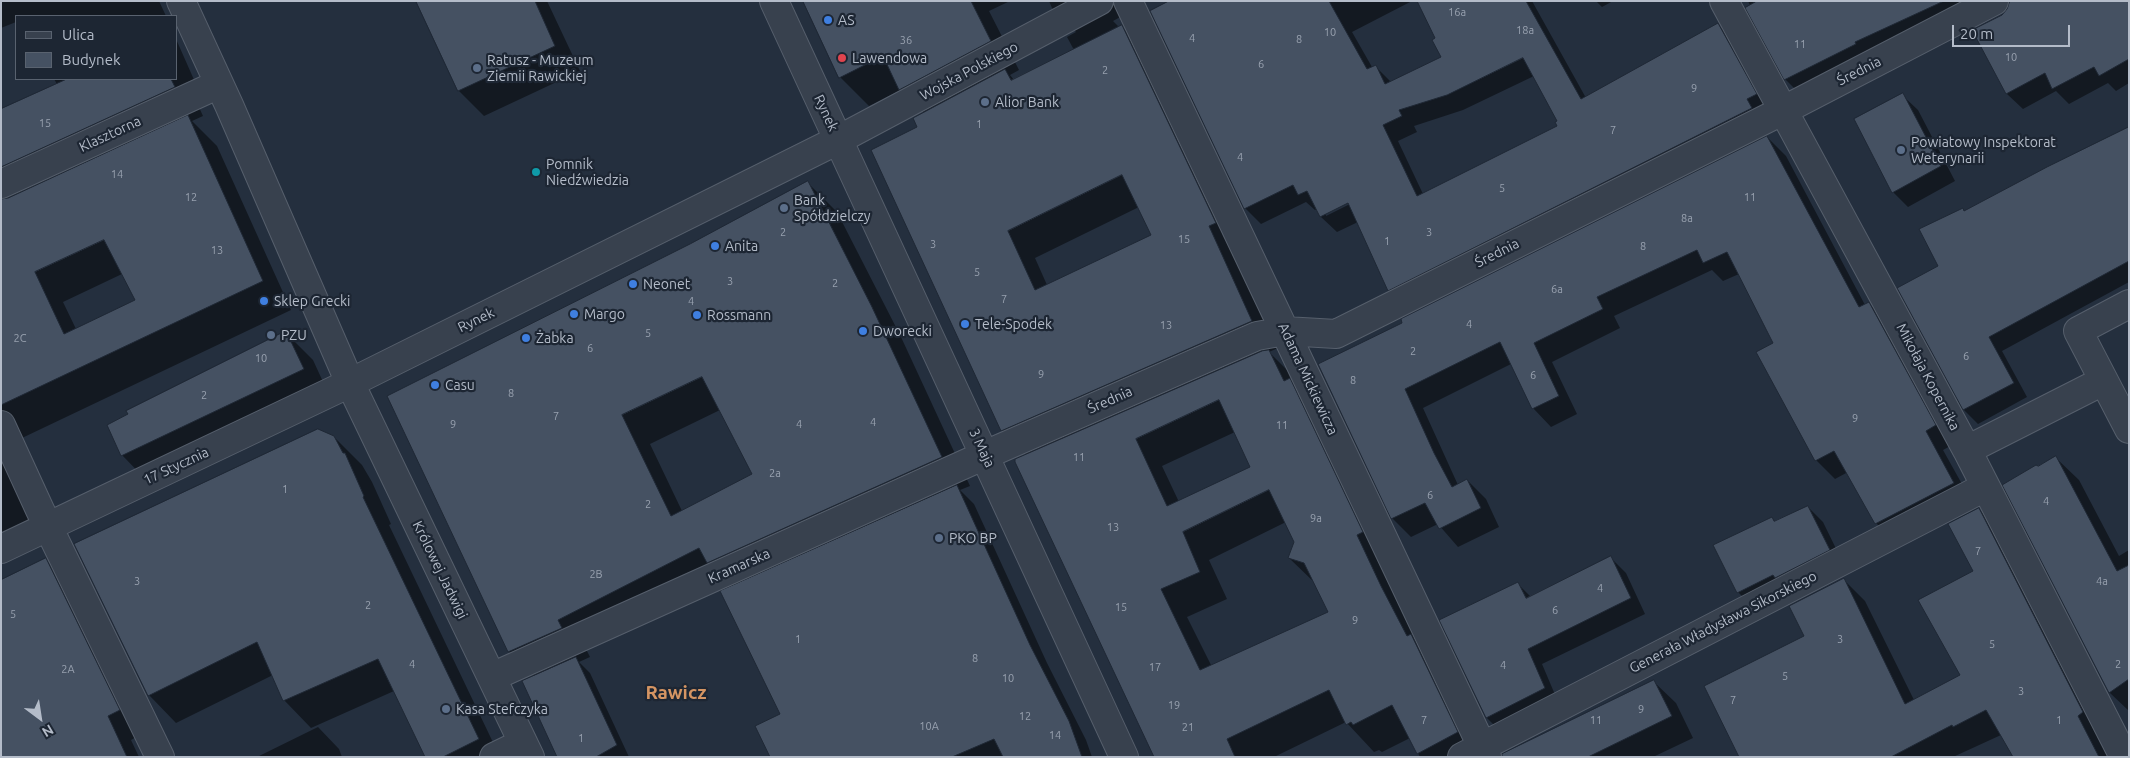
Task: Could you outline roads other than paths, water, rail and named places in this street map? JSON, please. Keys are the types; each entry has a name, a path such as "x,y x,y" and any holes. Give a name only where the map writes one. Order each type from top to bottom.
{"street":[{"path":"181,1 350,383"},
{"name":"Rynek","path":"350,383 838,140 774,1"},
{"name":"Wojska Polskiego","path":"838,140 1099,1"},
{"name":"Adama Mickiewicza","path":"1128,1 1285,331 1477,754"},
{"name":"Mikołaja Kopernika","path":"1724,1 1967,450 1984,487 2124,757"},
{"name":"Średnia","path":"985,455 1257,336 1285,331 1336,334 1784,110 1994,1"},
{"name":"Klasztorna","path":"1,184 219,84"},
{"name":"3 Maja","path":"838,140 1124,757"},
{"path":"2129,304 2078,331 2129,429"},
{"path":"1967,450 2103,381"},
{"name":"17 Stycznia","path":"1,549 350,383"},
{"name":"Królowej Jadwigi","path":"350,383 526,750"},
{"path":"1,425 48,527 160,757"},
{"name":"Kramarska","path":"492,677 985,455"},
{"name":"Generała Władysława Sikorskiego","path":"1477,754 1984,487"},
{"path":"494,757 526,750"}],"place":[{"name":"AS","path":"828,20"},
{"name":"Lawendowa","path":"842,58"},
{"name":"Ratusz - Muzeum Ziemii Rawickiej","path":"477,68"},
{"name":"Alior Bank","path":"985,102"},
{"name":"Powiatowy Inspektorat Weterynarii","path":"1901,150"},
{"name":"Pomnik Niedźwiedzia","path":"536,172"},
{"name":"Bank Spółdzielczy","path":"784,208"},
{"name":"Anita","path":"715,246"},
{"name":"Neonet","path":"633,284"},
{"name":"Sklep Grecki","path":"264,301"},
{"name":"Margo","path":"574,314"},
{"name":"Rossmann","path":"697,315"},
{"name":"Tele-Spodek","path":"965,324"},
{"name":"Dworecki","path":"863,331"},
{"name":"PZU","path":"271,335"},
{"name":"Żabka","path":"526,338"},
{"name":"Casu","path":"435,385"},
{"name":"PKO BP","path":"939,538"},
{"name":"Kasa Stefczyka","path":"446,709"}],"district":[{"name":"Rawicz","path":"676,693"}]}
